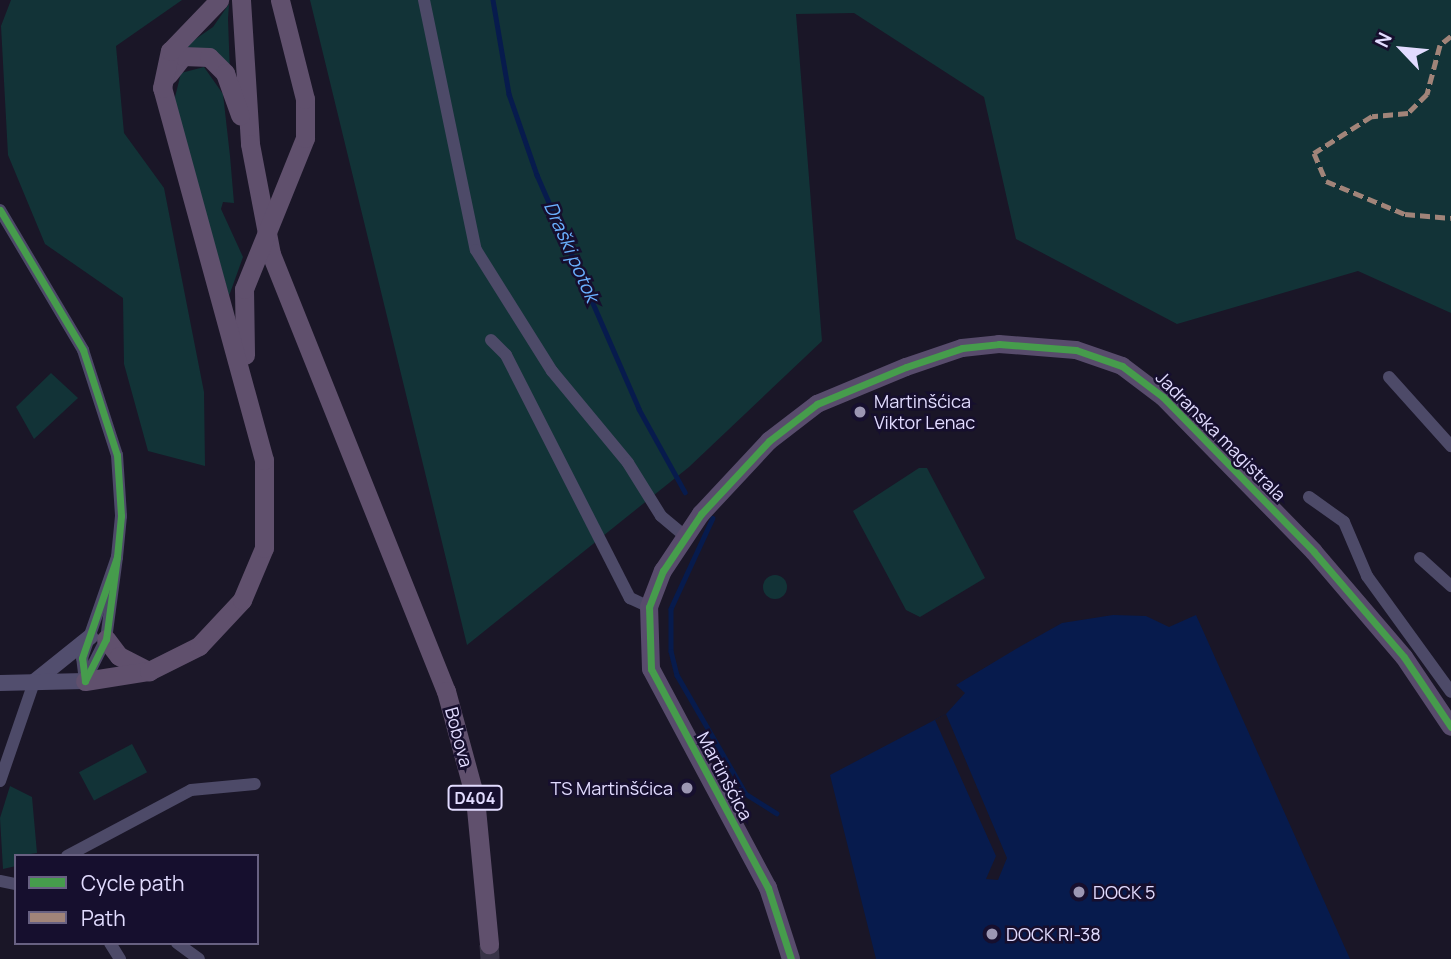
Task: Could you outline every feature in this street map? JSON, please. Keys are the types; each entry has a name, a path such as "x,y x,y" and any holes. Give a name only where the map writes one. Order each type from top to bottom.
{"highway":[{"path":"219,0 170,51 163,93 253,415"},
{"name":"D404","path":"240,98 241,0"},
{"path":"85,681 149,671 210,637 257,570 269,502 242,334 244,289 305,138 305,99 280,0"},
{"path":"163,93 177,61 195,53 221,66 240,98"},
{"name":"Bobova","path":"240,98 257,191 280,281 321,389 434,657 475,798 489,944"},
{"path":"98,638 119,656 149,671"}],"main road":[{"name":"Jadranska magistrala","path":"649,607 685,536 769,441 829,398 962,348 1040,345 1085,353 1122,366 1163,397 1314,552 1404,657 1451,727"},
{"name":"Martinšćica","path":"649,607 651,669 768,888 791,959"},
{"path":"34,682 98,638"},
{"path":"0,683 85,681"}],"street":[{"path":"424,0 476,250 552,371 628,463 661,516 685,536"},
{"path":"0,210 83,350 109,416 121,485 117,557 85,681"},
{"path":"491,340 506,355 630,598 649,607"},
{"path":"1389,377 1451,446"},
{"path":"1309,497 1344,522 1367,576 1451,692"},
{"path":"1420,558 1451,586"},
{"path":"0,781 34,682"},
{"path":"71,854 191,790 255,784"},
{"path":"180,945 199,959"}],"green space":[{"path":"11,0 182,0 116,46 124,133 164,188 204,392 205,466 148,451 124,364 123,298 45,244 8,155 1,26"},
{"path":"310,0 1451,0 1451,313 1358,271 1177,324 1016,239 984,97 854,13 796,14 822,341 689,467 467,645"},
{"path":"229,4 230,74 214,50 184,47 213,27"},
{"path":"204,67 223,94 234,203 223,202 221,209 243,257 229,296 174,101 181,73"},
{"path":"51,373 78,398 34,439 16,407"},
{"path":"919,468 927,468 985,578 920,617 906,610 853,511"},
{"path":"775,575 784,578 787,587 784,596 775,599 766,596 763,587 766,578"},
{"path":"132,744 147,772 94,800 79,772"},
{"path":"10,786 32,797 37,853 14,854 14,866 3,869 0,818"}],"water":[{"path":"1113,615 1146,616 1169,627 1196,615 1350,959 876,959 830,775 946,714 965,693 956,685 1021,646 1062,623"}],"pier":[{"path":"946,714 1007,858 998,880 986,879 996,856 935,720"}],"waterway":[{"name":"Draški potok","path":"493,0 509,94 537,175 639,409 685,492"},
{"name":"Draški potok","path":"713,518 671,609 671,651 677,675 746,794 777,813"}],"tunnel":[{"path":"489,944 490,959"}],"marked path":[{"path":"1451,36 1440,45 1427,94 1408,113 1372,116 1314,153 1326,181 1405,214 1451,218"}],"cycle path":[{"path":"0,210 83,350 117,455 121,516 117,557 106,639 85,681 82,658 117,557"},
{"path":"791,959 768,888 651,669 649,607 663,571 701,514 769,441 817,404 906,367 962,348 999,344 1076,350 1122,366 1163,397 1314,552 1404,657 1451,727"}],"place":[{"name":"Martinšćica Viktor Lenac","path":"860,412"},
{"name":"TS Martinšćica","path":"687,788"},
{"name":"DOCK 5","path":"1079,892"},
{"name":"DOCK RI-38","path":"992,934"}]}
